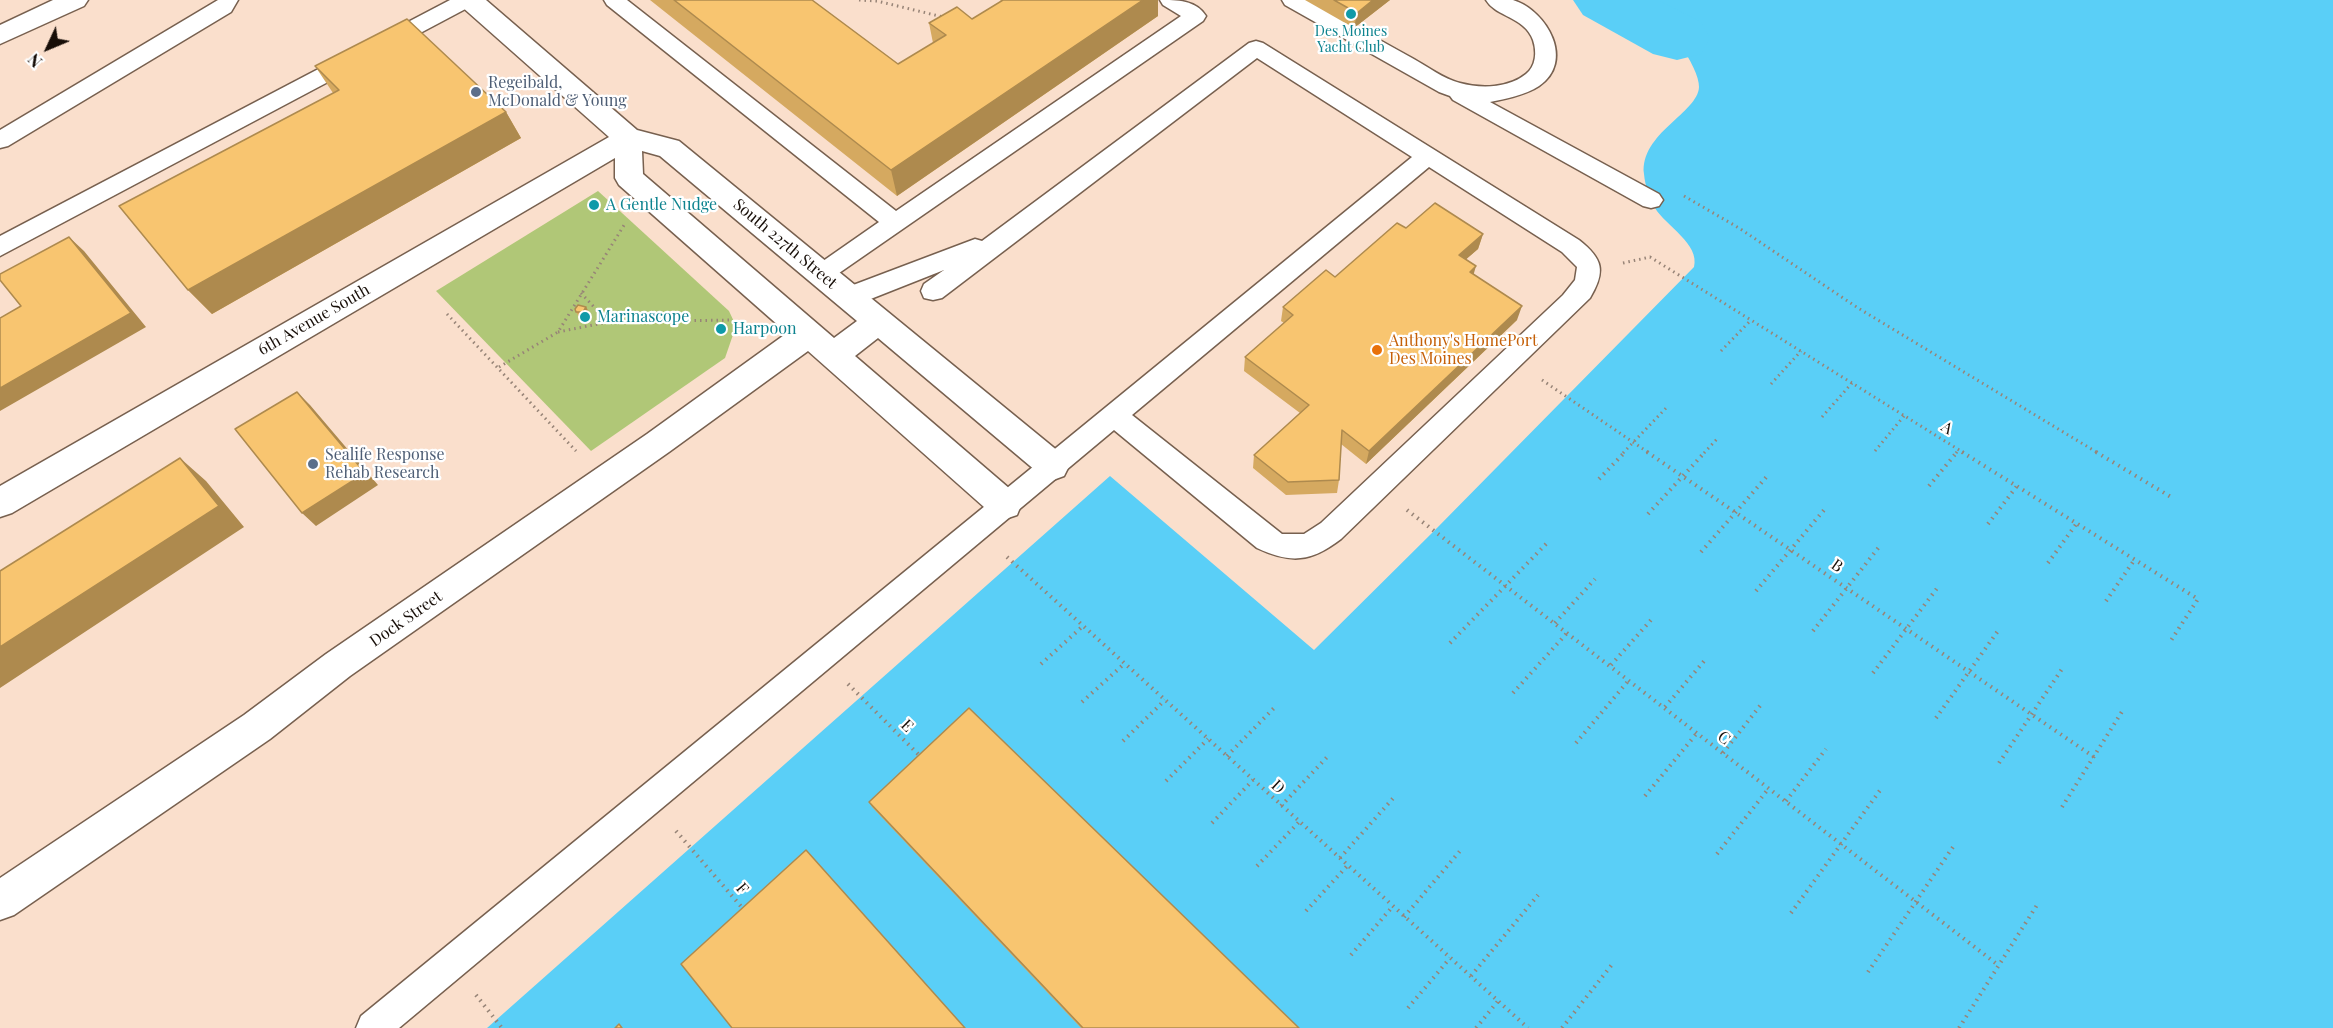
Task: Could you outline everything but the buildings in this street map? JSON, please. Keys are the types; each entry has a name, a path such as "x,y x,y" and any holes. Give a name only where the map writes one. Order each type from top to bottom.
{"street":[{"path":"0,35 75,0"},
{"name":"South 227th Street","path":"471,0 628,138 669,148 1053,466"},
{"path":"628,138 629,178 1005,505"},
{"name":"6th Avenue South","path":"0,503 628,138"},
{"path":"822,344 878,321"},
{"name":"Dock Street","path":"0,901 257,727 338,665 658,443 822,344"}],"lane":[{"path":"0,140 160,47 224,7 228,0"},
{"path":"0,248 466,0"},
{"path":"614,0 894,222"},
{"path":"821,274 1196,16 1170,0"},
{"path":"1292,0 1651,200"},
{"path":"1446,87 1478,94 1495,94 1517,89 1534,79 1545,65 1547,49 1542,33 1529,19 1496,0"},
{"path":"933,291 1256,48 1567,243 1585,261 1590,271 1589,281 1572,302 1331,531 1315,543 1302,548 1288,549 1267,540 1114,415"},
{"path":"373,1028 1429,155"},
{"path":"849,297 1007,236"}],"path":[{"path":"859,0 895,5 950,20"},
{"path":"1682,195 1739,228 1858,308 2171,497"},
{"path":"558,332 628,219"},
{"name":"A","path":"1590,271 1650,256 2198,599 2170,642"},
{"path":"581,293 608,322"},
{"path":"586,312 590,302"},
{"path":"447,314 577,452"},
{"path":"499,367 558,332 584,326 608,322 734,320"},
{"path":"1721,351 1751,320"},
{"path":"584,326 585,321"},
{"path":"1771,384 1801,351"},
{"path":"1822,417 1852,383"},
{"name":"B","path":"1565,396 2094,757"},
{"path":"1599,479 1668,406"},
{"path":"1875,451 1904,416"},
{"path":"1648,514 1717,439"},
{"path":"1929,486 1959,449"},
{"path":"1701,552 1770,474"},
{"path":"1988,524 2017,486"},
{"path":"1756,591 1824,510"},
{"path":"2048,563 2077,523"},
{"name":"C","path":"1434,531 1998,965"},
{"path":"1450,643 1547,543"},
{"path":"1813,630 1878,547"},
{"name":"D","path":"1007,557 1528,1028"},
{"path":"2106,601 2135,559"},
{"path":"1555,623 1595,579"},
{"path":"1873,674 1938,586"},
{"path":"1611,665 1651,620"},
{"path":"1041,664 1083,626"},
{"path":"1936,718 2000,628"},
{"path":"1513,693 1568,633"},
{"path":"1665,707 1705,660"},
{"path":"1082,702 1124,664"},
{"path":"1999,763 2062,669"},
{"path":"1576,743 1629,680"},
{"name":"E","path":"861,697 928,765"},
{"path":"1123,741 1165,700"},
{"path":"1723,753 1763,702"},
{"path":"1227,756 1274,708"},
{"path":"2062,807 2123,710"},
{"path":"1645,796 1697,733"},
{"path":"1166,781 1208,739"},
{"path":"1786,801 1826,749"},
{"path":"1281,806 1329,755"},
{"path":"1212,823 1253,780"},
{"path":"1718,854 1769,788"},
{"path":"1791,913 1881,789"},
{"path":"1340,858 1396,795"},
{"path":"1257,866 1299,822"},
{"path":"1868,972 1955,844"},
{"name":"F","path":"691,847 753,920"},
{"path":"1404,917 1460,851"},
{"path":"1306,911 1348,865"},
{"path":"1471,976 1538,895"},
{"path":"1959,1028 2037,904"},
{"path":"1351,955 1393,906"},
{"path":"1408,1008 1450,958"},
{"path":"1562,1028 1614,962"},
{"path":"1476,1028 1498,1001"},
{"path":"496,1020 502,1028"}],"green space":[{"path":"598,191 729,311 736,326 725,358 591,451 436,291"}],"water":[{"path":"1650,0 2333,0 2333,1028 487,1028 1110,476 1314,650 1694,267 1692,251 1687,243 1655,208 1646,187 1644,174 1645,160 1659,135 1696,97 1699,87 1698,78 1687,55"}],"waterway":[{"path":"1606,0 1677,38"}],"place":[{"name":"Des Moines Yacht Club","path":"1351,14"},
{"name":"Regeibald, McDonald & Young","path":"476,92"},
{"name":"A Gentle Nudge","path":"594,205"},
{"name":"Marinascope","path":"585,317"},
{"name":"Harpoon","path":"721,329"},
{"name":"Anthony's HomePort Des Moines","path":"1377,350"},
{"name":"Sealife Response Rehab Research","path":"313,464"}]}
